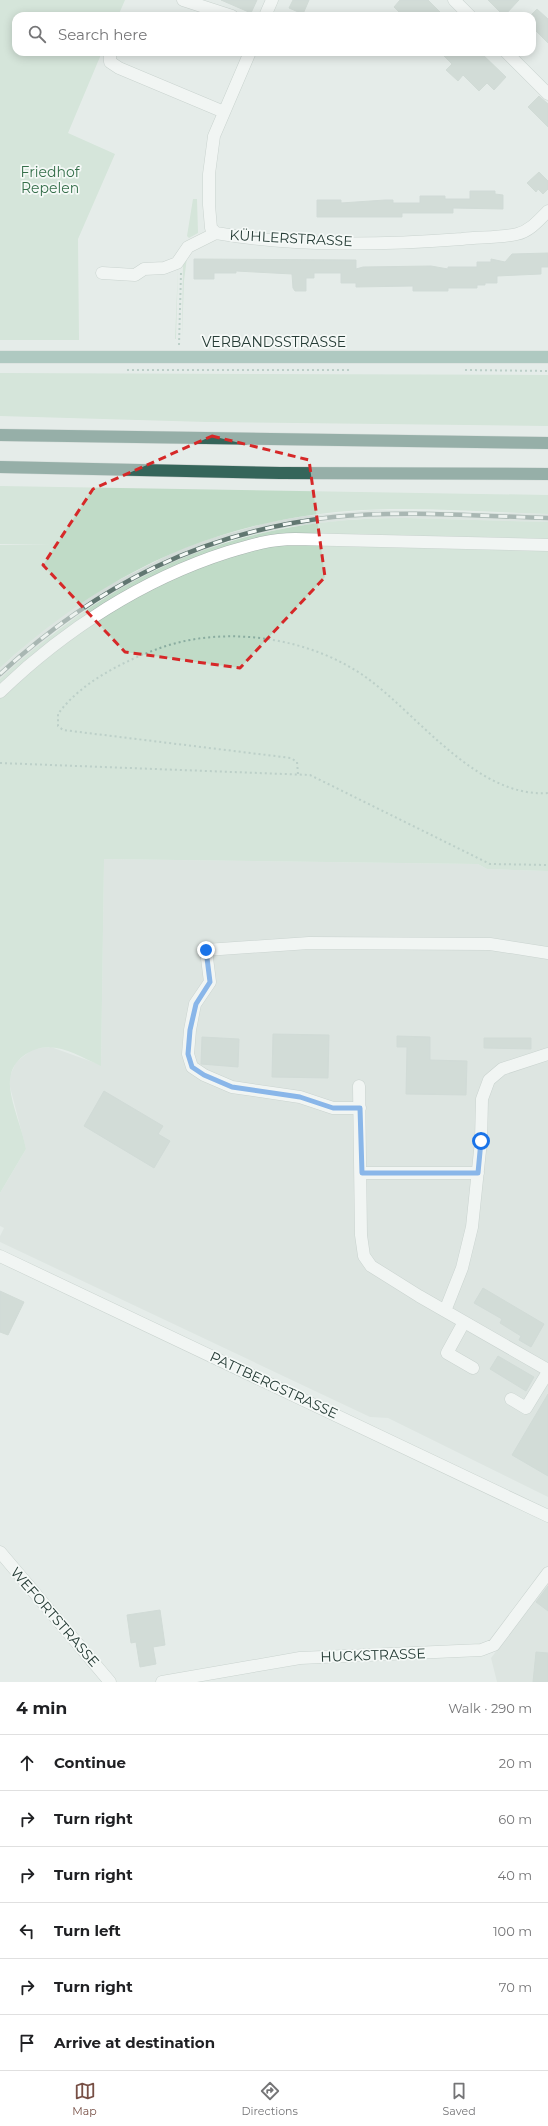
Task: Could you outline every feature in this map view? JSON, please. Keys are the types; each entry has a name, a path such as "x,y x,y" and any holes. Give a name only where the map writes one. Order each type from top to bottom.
{"highway":[{"path":"0,436 548,443"},
{"path":"0,466 280,473 548,474"}],"main road":[{"name":"VERBANDSSTRASSE","path":"0,357 548,357"}],"street":[{"path":"183,0 220,12"},
{"path":"267,12 272,0"},
{"path":"454,0 466,12"},
{"path":"110,56 110,62 119,68 224,112"},
{"name":"KÜHLERSTRASSE","path":"248,56 214,136 208,174 211,228 216,233 264,240 331,243 436,241 517,234 532,227 548,211"},
{"path":"510,56 548,94"},
{"path":"102,273 135,275 144,269 164,268 170,266 177,263 188,247 216,233"},
{"path":"0,692 42,655 93,618 149,584 194,563 260,542 296,539 548,545"},
{"path":"360,1108 333,1108 300,1097 232,1087 204,1075 192,1067 188,1054 190,1030 196,1004 210,982 206,950 309,943 482,944 548,953"},
{"path":"445,1311 462,1268 470,1234 478,1173 482,1099 489,1080 502,1069 548,1054"},
{"path":"360,1086 362,1173 361,1235 364,1256 371,1266 548,1371 526,1408 511,1399"},
{"path":"362,1173 478,1173"},
{"name":"PATTBERGSTRASSE","path":"0,1256 548,1516"},
{"path":"464,1322 447,1353 473,1368"},
{"name":"WEFORTSTRASSE","path":"0,1552 110,1682"},
{"name":"HUCKSTRASSE","path":"162,1682 300,1658 480,1650 494,1645 548,1573"}],"path":[{"path":"179,357 181,258"},
{"path":"298,774 297,762 291,758 63,730 58,726 58,714 78,693 102,675 147,652 175,642 200,638 236,636 266,639 299,647 339,661 371,681 455,754 485,775 508,788 539,794 548,793"},
{"path":"0,763 310,775 490,864 548,865"}],"highlighted area":[{"path":"212,436 309,460 325,577 240,668 125,652 43,565 93,489"}],"shaded area":[{"path":"373,510 548,514 548,522 405,518 356,519 288,527 233,539 157,569 102,599 58,629 0,679 0,668 31,640 66,613 109,585 178,550 212,538 269,522 305,516"},
{"path":"104,859 478,864 487,869 548,871 548,1497 388,1418 370,1417 0,1242 0,1236 4,1228 0,1226 0,1193 26,1149 10,1087 10,1076 16,1062 33,1049 51,1047 101,1065"},
{"path":"548,1582 548,1682 497,1682 491,1658"}],"green space":[{"name":"Friedhof Repelen","path":"0,0 125,0 120,12 12,12 12,56 100,56 68,133 115,154 78,239 79,340 0,340"},
{"path":"193,199 197,199 198,233 189,238 187,236"},
{"path":"188,249 184,281 182,339 183,257"},
{"path":"178,266 176,339 175,339"},
{"path":"0,373 548,375 548,426 207,422 0,416"},
{"path":"0,486 548,495 548,514 423,509 348,511 298,517 250,527 204,541 160,559 118,580 78,606 38,635 0,668 0,545 52,545 0,544"},
{"path":"405,518 548,522 548,871 487,869 478,864 104,859 101,1066 71,1052 52,1047 32,1051 16,1063 10,1078 10,1087 26,1149 0,1193 0,679 45,640 91,607 138,579 186,557 236,540 289,528 345,520"}],"building":[{"path":"221,0 257,0 251,12"},
{"path":"293,0 309,0 304,12 298,12 289,8"},
{"path":"400,0 428,0 440,12 399,12 394,7"},
{"path":"488,0 519,0 508,12 500,12"},
{"path":"537,9 548,19 548,43 536,31 536,12 534,12"},
{"path":"444,56 484,56 506,77 494,90 487,83 479,91 463,75 458,81 446,70 452,64"},
{"path":"539,96 548,104 548,127 528,107"},
{"path":"539,172 548,181 548,189 543,194 538,189 536,192 527,183"},
{"path":"470,191 495,191 495,194 503,195 503,209 453,208 453,213 402,213 402,217 317,217 317,200 341,200 341,203 393,200 393,203 420,203 420,196 445,196 445,199 470,199"},
{"path":"548,253 548,267 541,267 541,274 497,276 497,283 477,285 477,288 448,288 448,291 413,291 413,286 356,287 356,283 341,283 341,273 314,273 314,278 306,278 306,291 295,291 293,288 292,274 236,271 236,273 214,273 214,279 194,279 194,259 356,260 356,269 363,267 431,266 448,269 448,267 477,267 477,262 491,262 491,259 505,262 512,254"},
{"path":"273,1034 329,1035 328,1078 272,1077"},
{"path":"397,1036 430,1037 430,1060 467,1061 466,1095 406,1094 407,1047 397,1047"},
{"path":"202,1037 239,1039 238,1067 201,1064"},
{"path":"484,1038 531,1038 531,1049 484,1048"},
{"path":"104,1091 163,1126 158,1134 170,1141 154,1168 84,1126"},
{"path":"483,1288 544,1324 531,1347 519,1340 521,1336 500,1323 502,1319 474,1303"},
{"path":"0,1291 24,1302 8,1335 0,1332"},
{"path":"498,1356 534,1377 526,1391 490,1369"},
{"path":"548,1394 548,1476 512,1455"},
{"path":"548,1586 548,1611 536,1602"},
{"path":"160,1610 165,1645 153,1647 156,1664 140,1667 136,1642 131,1643 127,1615"},
{"path":"536,1652 548,1653 548,1682 533,1682"}],"railway":[{"path":"0,674 37,642 75,614 113,589 154,568 196,550 239,535 285,524 333,517 360,515 440,514 548,518"}],"route":[{"path":"206,950 210,982 196,1004 190,1030 188,1054 192,1067 204,1075 232,1087 269,1091 300,1097 333,1108 360,1108 362,1173 478,1173 481,1141"}]}
